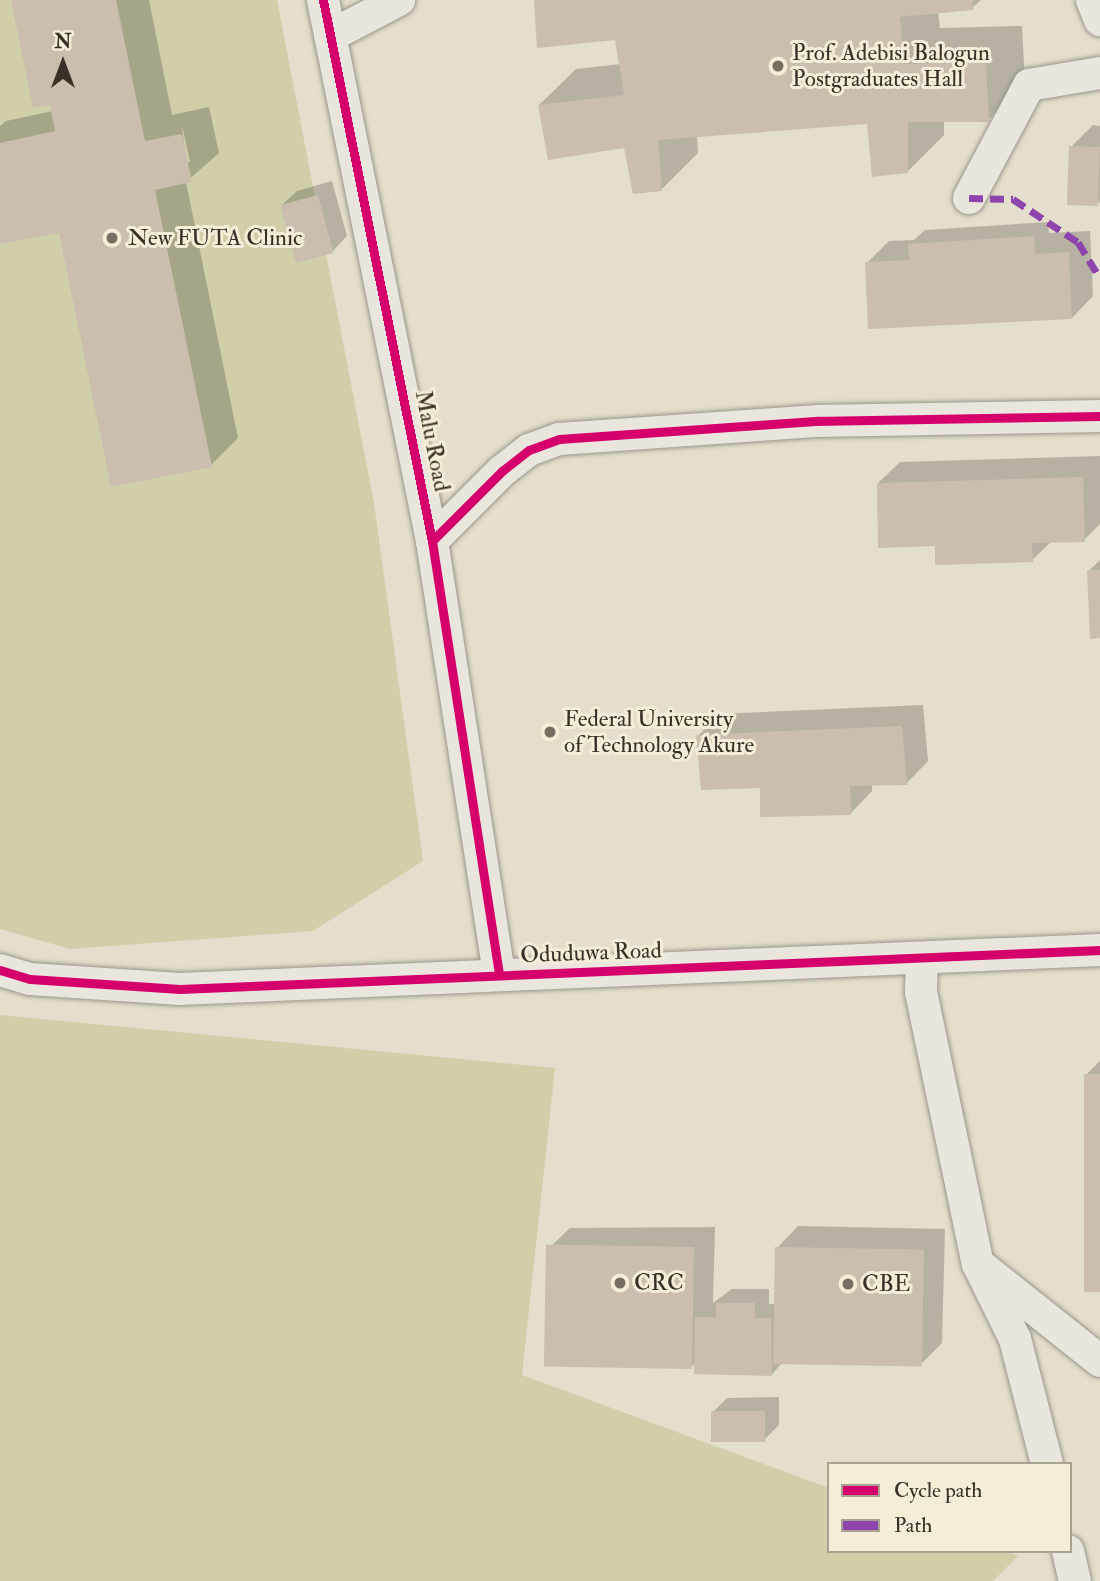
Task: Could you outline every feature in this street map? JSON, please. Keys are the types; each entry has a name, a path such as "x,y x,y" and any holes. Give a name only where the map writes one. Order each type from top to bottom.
{"street":[{"name":"Malu Road","path":"323,0 432,541 499,975"},
{"path":"330,36 399,0"},
{"path":"1093,0 1100,20"},
{"path":"969,198 1029,85 1100,73"},
{"path":"432,541 520,457 559,439 857,419 1100,416"},
{"name":"Oduduwa Road","path":"0,971 30,979 180,989 922,961 1100,950"},
{"path":"922,961 920,992 978,1264 1015,1339 1046,1462"},
{"path":"978,1264 1100,1361"},
{"path":"1068,1553 1075,1581"}],"green space":[{"path":"0,0 277,0 374,503 423,861 313,931 70,949 0,929"},
{"path":"0,1015 555,1068 522,1375 827,1487 827,1553 1011,1553 1018,1556 993,1581 0,1581"}],"building":[{"name":"New FUTA Clinic","path":"11,0 116,0 145,141 182,134 192,182 155,190 212,467 111,487 59,233 0,244 0,143 55,131 50,105 33,108"},
{"path":"534,0 973,0 973,10 900,17 904,64 986,62 989,122 908,122 908,173 872,177 867,124 658,140 662,191 633,194 624,148 548,160 538,105 624,95 615,40 537,48"},
{"path":"1069,146 1100,147 1098,206 1067,205"},
{"path":"318,195 334,253 296,263 280,205"},
{"path":"1034,236 1035,254 1069,252 1072,319 868,329 865,262 909,260 908,244"},
{"path":"1083,477 1085,542 1032,543 1033,562 935,565 935,546 878,548 877,483"},
{"path":"1087,570 1100,570 1100,638 1090,639"},
{"path":"902,726 907,785 850,786 851,815 760,817 760,788 701,790 696,735"},
{"path":"1084,1074 1100,1074 1100,1292 1084,1292"},
{"name":"CRC","path":"546,1244 694,1247 692,1369 544,1366"},
{"name":"CBE","path":"775,1247 924,1250 922,1367 773,1364"},
{"path":"716,1303 755,1303 755,1318 771,1318 772,1376 694,1374 695,1317 716,1317"},
{"path":"711,1411 765,1411 765,1442 711,1442"}],"marked path":[{"path":"969,198 1013,199 1078,242 1100,278"}],"cycle path":[{"path":"323,0 432,541 499,975"},
{"path":"432,541 502,471 529,450 559,439 818,421 1100,416"},
{"path":"0,970 30,979 180,989 1100,950"}],"place":[{"name":"Prof. Adebisi Balogun Postgraduates Hall","path":"778,66"},
{"name":"New FUTA Clinic","path":"112,238"},
{"name":"Federal University of Technology Akure","path":"550,732"},
{"name":"CRC","path":"620,1283"},
{"name":"CBE","path":"848,1284"}]}
